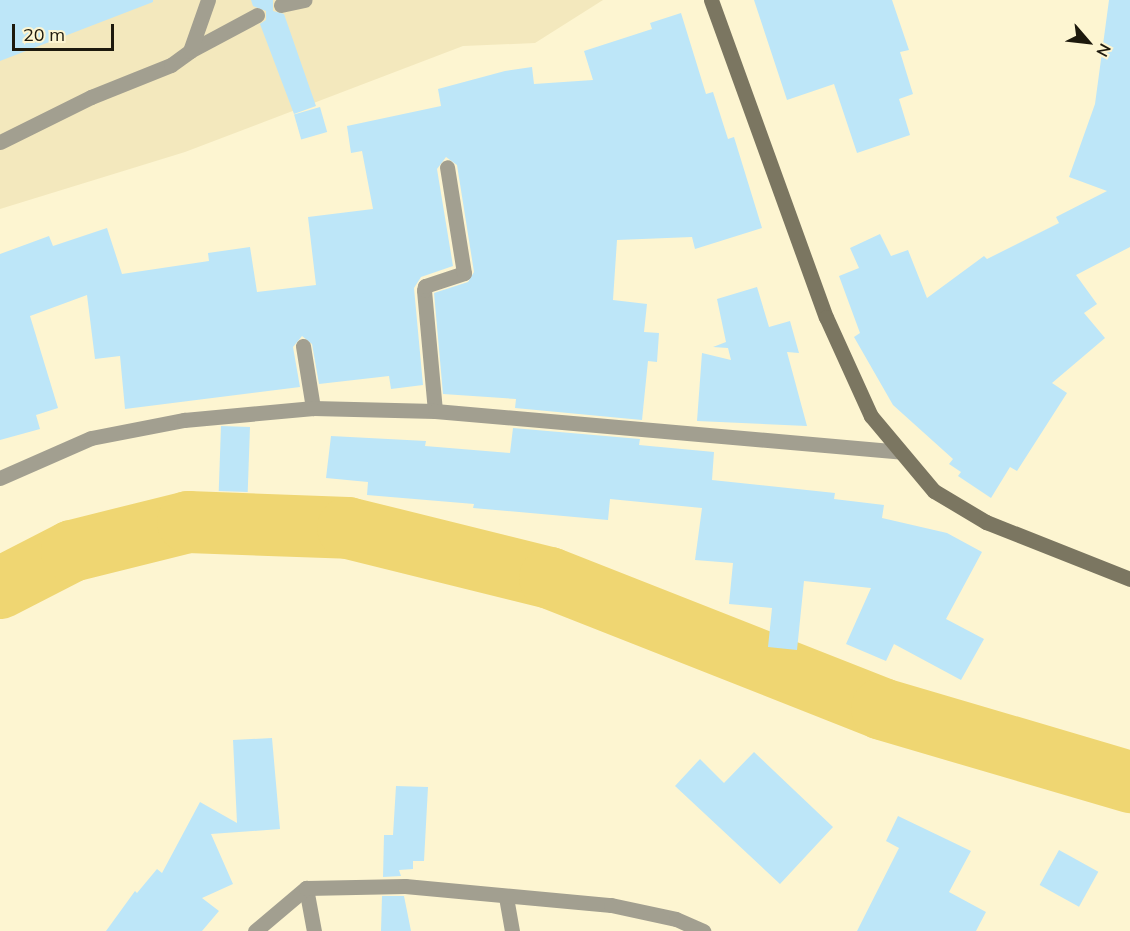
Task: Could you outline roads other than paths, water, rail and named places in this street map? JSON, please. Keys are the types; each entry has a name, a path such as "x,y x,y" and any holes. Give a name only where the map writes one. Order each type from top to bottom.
{"main road":[{"path":"711,0 798,241 860,399 899,452 934,491 986,522 1130,579"}],"street":[{"path":"190,51 208,0"},
{"path":"281,5 304,0"},
{"path":"0,142 91,97 171,65 190,51 257,15"},
{"path":"435,411 423,290 425,286 464,273 447,167"},
{"path":"303,346 313,408"},
{"path":"0,478 91,438 184,420 313,408 435,411 899,452"},
{"path":"255,931 306,888 405,886 611,905 676,919 703,931"},
{"path":"306,888 314,931"},
{"path":"506,897 512,931"}],"waterway":[{"path":"0,588 72,551 188,522 348,528 550,578 882,709 1130,782"}]}
